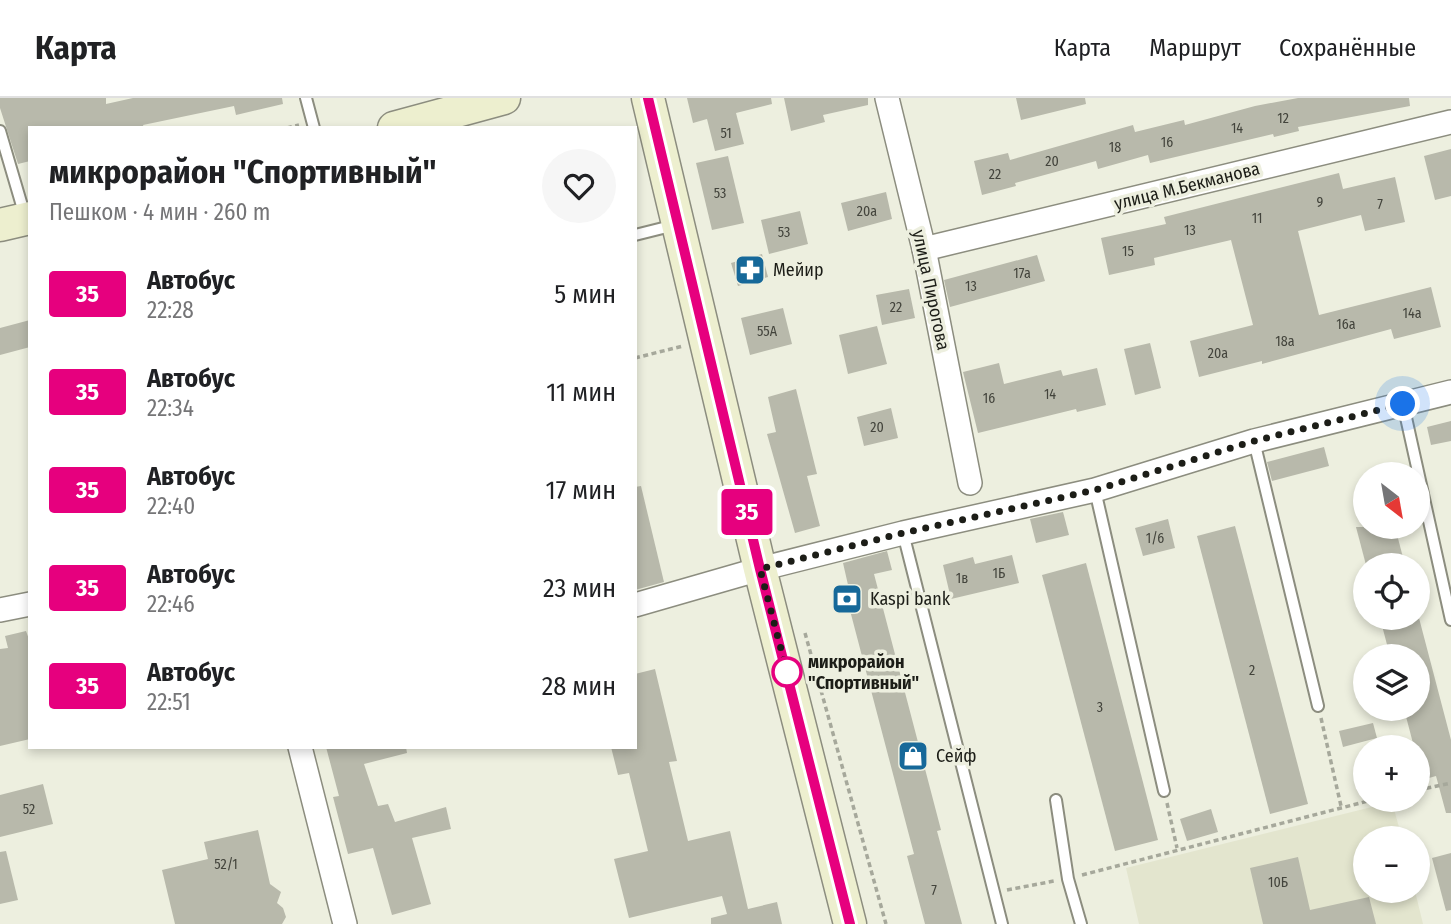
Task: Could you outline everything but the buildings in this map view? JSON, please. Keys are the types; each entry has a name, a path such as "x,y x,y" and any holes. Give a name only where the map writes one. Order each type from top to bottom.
{"main road":[{"path":"401,126 504,98"},
{"path":"648,98 760,569 850,924"}],"street":[{"name":"улица Пирогова","path":"887,98 924,249 970,483"},
{"name":"улица М.Бекманова","path":"924,249 1451,122"},
{"path":"637,604 760,569 903,533 1095,490 1254,441 1451,392"},
{"path":"0,610 28,604"},
{"path":"301,749 345,924"}],"lane":[{"path":"306,98 313,126"},
{"path":"0,131 19,221"},
{"path":"637,235 678,225"},
{"path":"1403,404 1451,620"},
{"path":"1254,441 1318,706"},
{"path":"1095,490 1164,791"},
{"path":"903,533 1002,924"},
{"path":"1056,800 1068,878 1081,924"}],"path":[{"path":"637,358 706,341"},
{"path":"804,630 886,924"},
{"path":"1318,706 1341,806"},
{"path":"1430,787 1451,783"},
{"path":"1164,791 1177,848"},
{"path":"996,893 1068,878 1353,804"}],"shaded area":[{"path":"1353,812 1395,812 1399,826 1353,826 1353,903 1418,903 1423,924 1139,924 1126,868"}],"bus line":[{"name":"35","path":"648,98 760,569 850,924"}],"place":[{"name":"Мейир","path":"750,270"},
{"name":"Kaspi bank","path":"847,599"},
{"name":"микрорайон \"Спортивный\"","path":"787,672"},
{"name":"Сейф","path":"913,756"}],"route":[{"path":"787,672 760,569 903,533 1095,490 1254,441 1403,404"}]}
